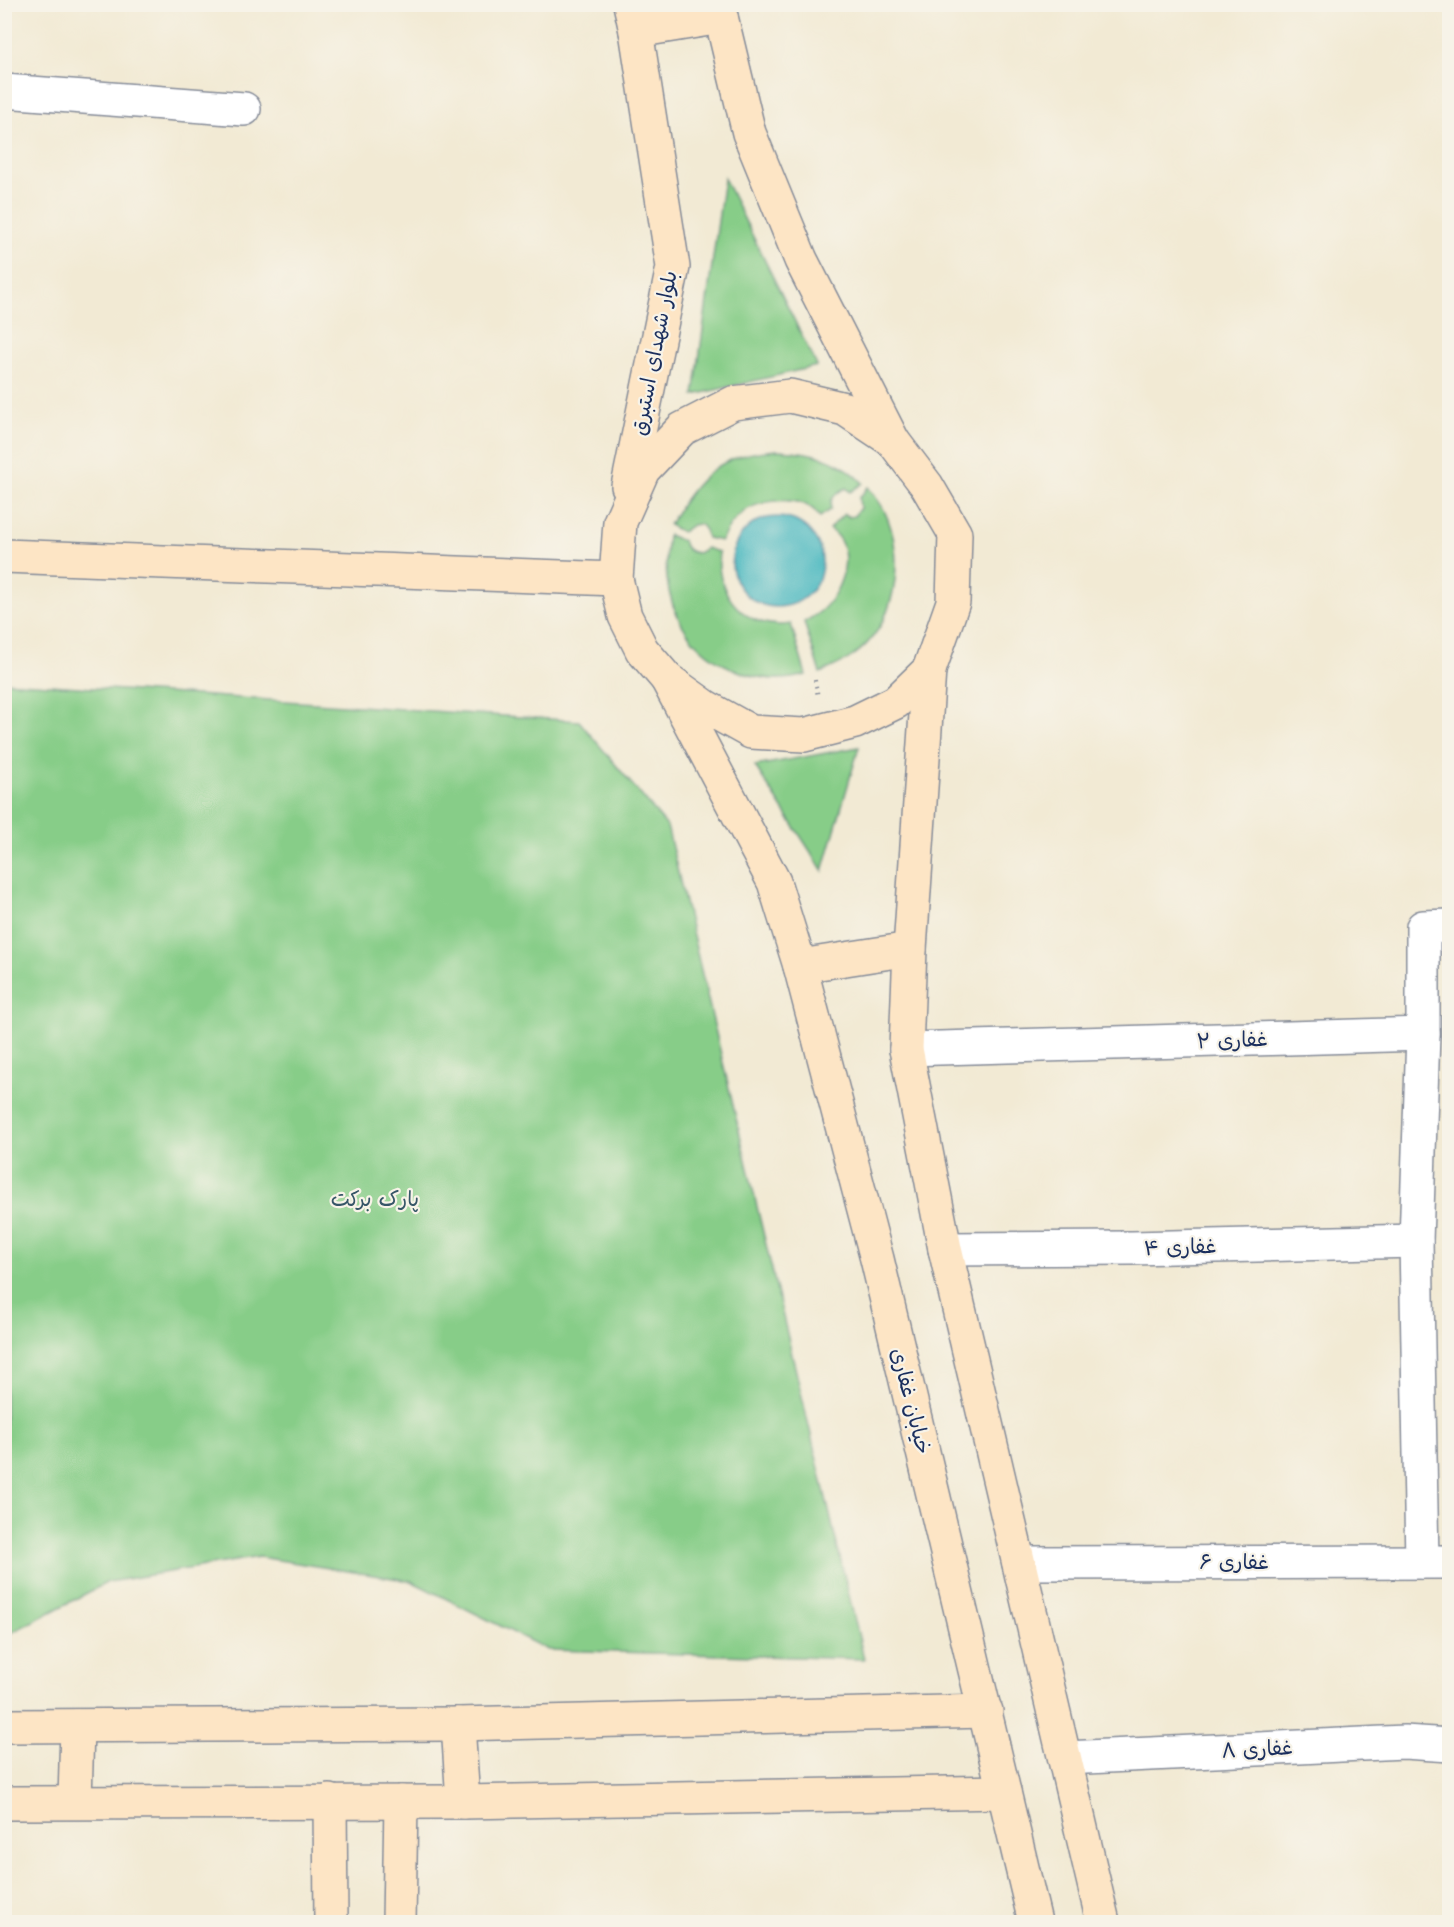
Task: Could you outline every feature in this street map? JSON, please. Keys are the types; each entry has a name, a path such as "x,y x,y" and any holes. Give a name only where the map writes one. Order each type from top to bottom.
{"street":[{"path":"633,18 720,11 749,133 801,260 893,441 927,486 955,534 952,602 929,670 910,949 906,1049 945,1249 1105,1920"},
{"name":"بلوار شهدای استبرق","path":"620,522 673,267 633,18"},
{"path":"4,92 244,109"},
{"path":"893,441 845,410 790,396 733,403 682,429 642,470 620,522 616,579 625,616 642,650 667,679 706,706 751,732 804,735 855,722 896,702 929,670"},
{"path":"4,556 616,579"},
{"name":"خیابان غفاری","path":"667,679 774,882 800,966 877,1259 1035,1923"},
{"path":"1436,1562 1416,1240 1423,1034 1423,927 1449,926"},
{"path":"800,966 910,949"},
{"name":"غفاری ۲","path":"906,1049 1423,1034"},
{"name":"غفاری ۴","path":"945,1249 1132,1248 1416,1240"},
{"name":"غفاری ۶","path":"1019,1563 1436,1562"},
{"path":"4,1726 458,1724 986,1711"},
{"path":"458,1724 463,1802"},
{"path":"75,1802 76,1725"},
{"name":"غفاری ۸","path":"1065,1758 1404,1742 1449,1745"},
{"path":"4,1803 463,1802 1004,1792"},
{"path":"330,1801 331,1923"},
{"path":"399,1923 401,1802"}],"green space":[{"path":"724,178 817,366 694,395"},
{"path":"778,450 813,454 835,462 845,467 863,483 850,492 846,488 837,494 832,499 831,509 820,517 810,507 793,501 774,501 756,505 735,520 721,541 707,538 700,524 692,525 682,532 669,525 700,481 725,462 740,456"},
{"path":"868,487 882,507 891,529 896,569 894,589 880,626 868,643 849,659 820,673 804,622 817,614 830,601 844,569 843,547 838,537 829,529 844,514 849,517 854,516 860,508 859,498"},
{"path":"668,535 683,541 693,552 698,553 706,548 719,552 719,568 728,596 747,616 775,625 791,624 806,675 768,678 750,675 715,659 700,647 678,617 670,597 666,566"},
{"name":"پارک برکت","path":"5,682 579,721 667,826 864,1659 548,1650 411,1581 259,1557 108,1582 5,1636"},
{"path":"859,747 823,871 755,766"}],"water":[{"path":"777,517 794,520 809,530 819,545 822,562 819,579 809,594 794,604 777,607 760,604 745,594 735,579 732,562 735,545 745,530 760,520"}]}
